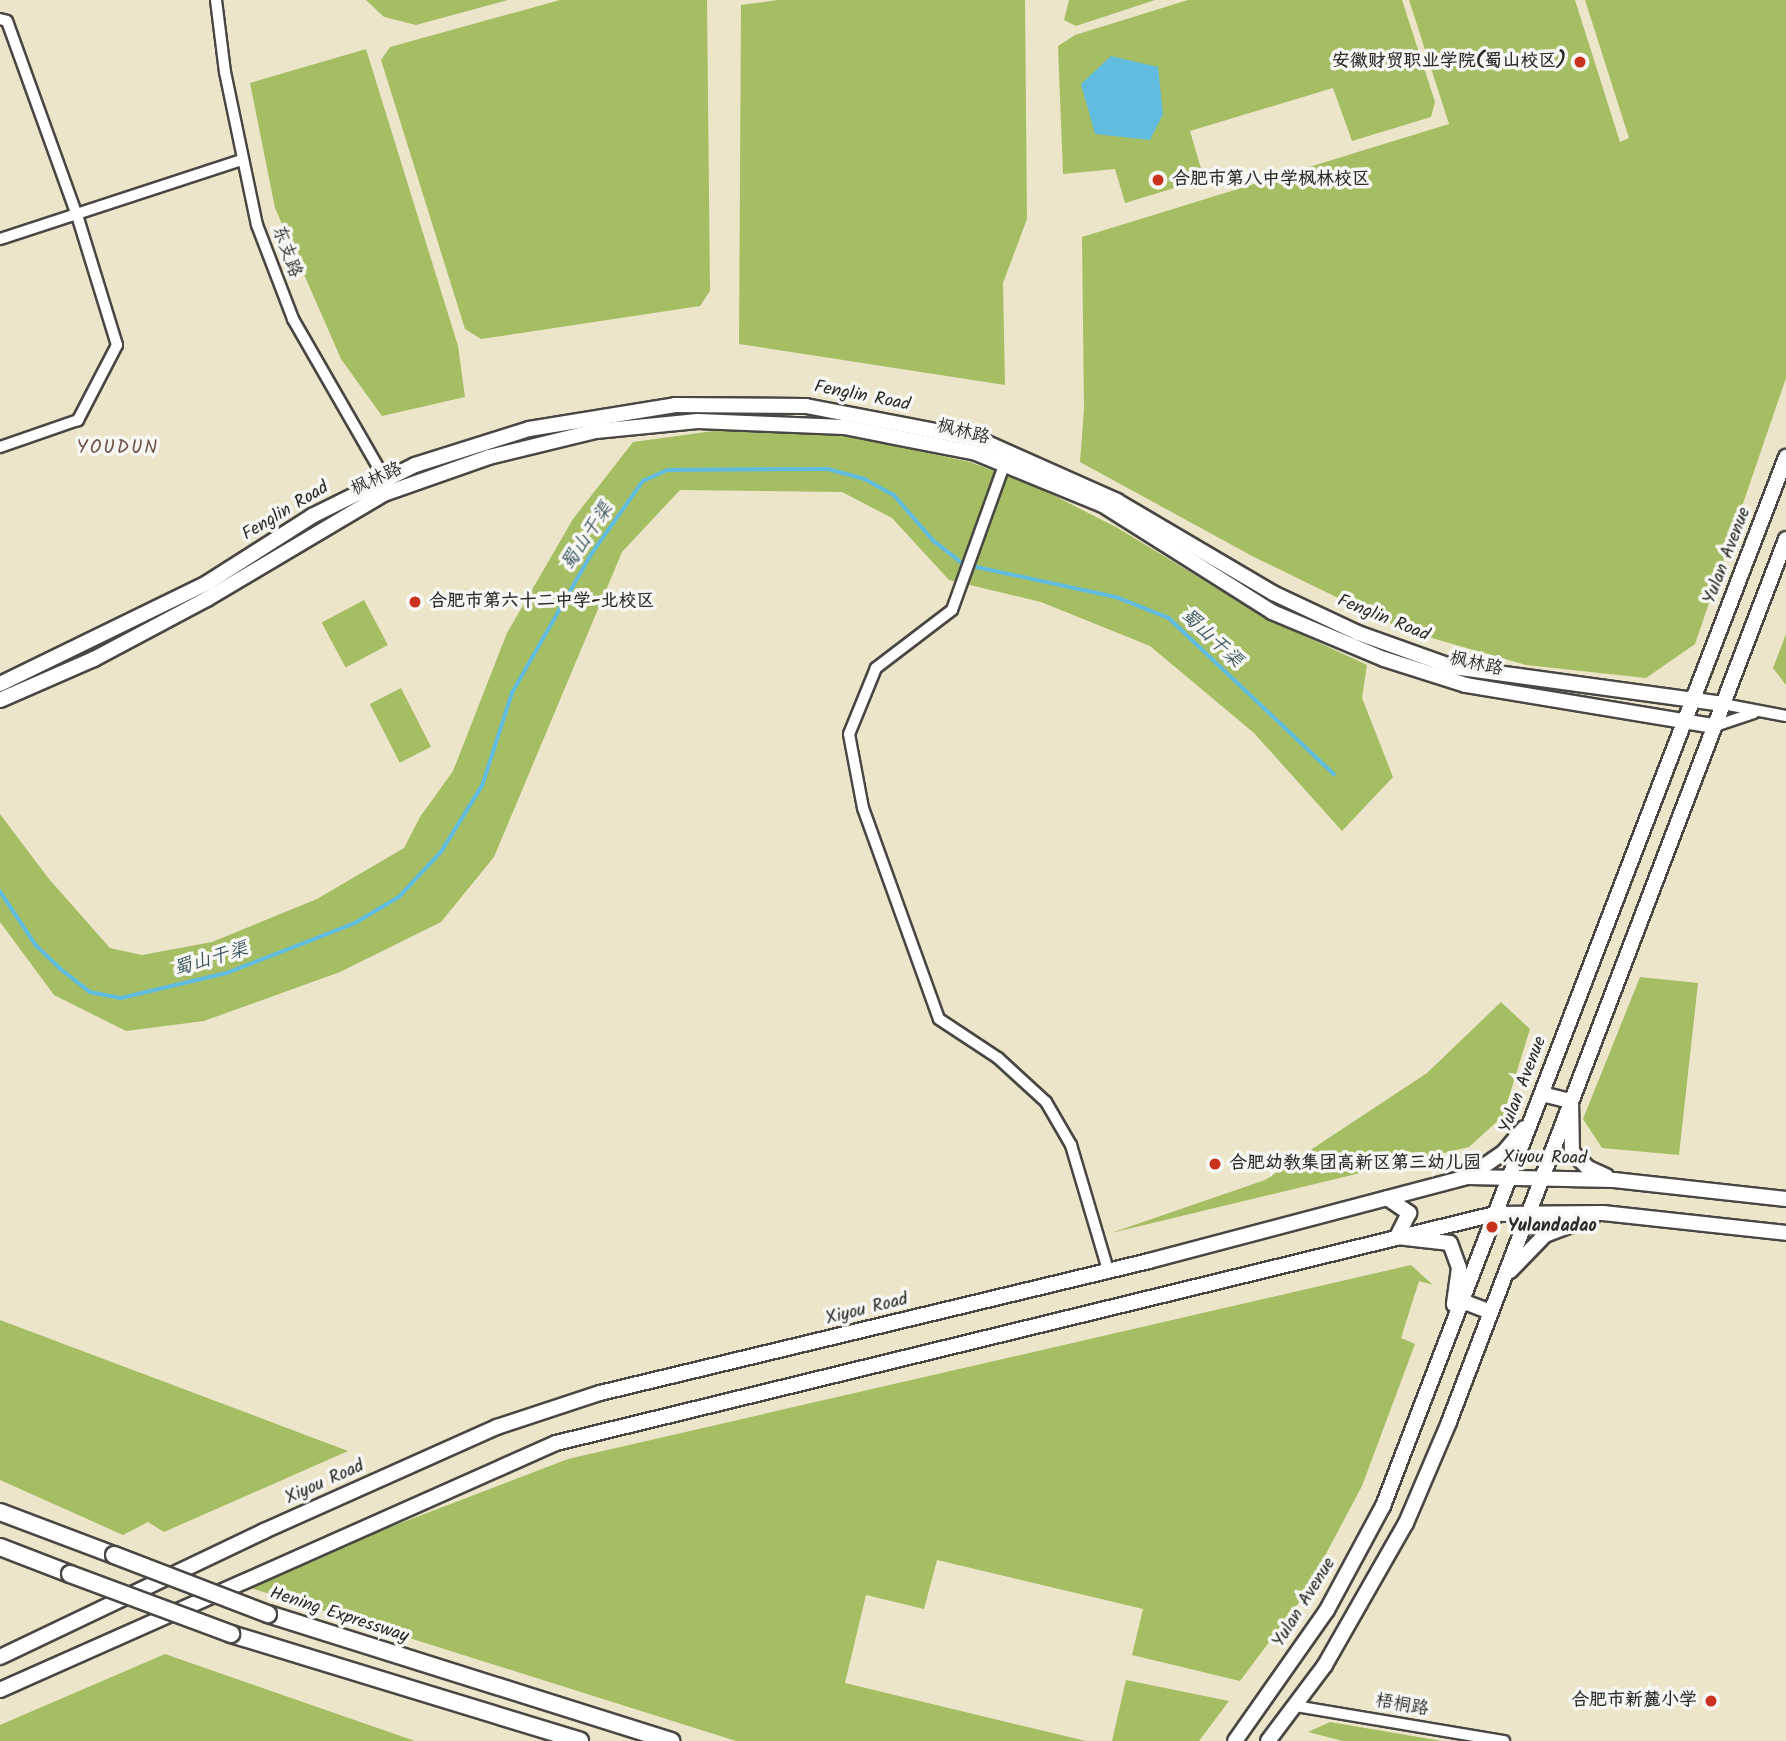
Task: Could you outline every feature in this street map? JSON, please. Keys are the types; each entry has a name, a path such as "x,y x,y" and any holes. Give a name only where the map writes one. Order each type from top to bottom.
{"highway":[{"name":"Hening Expressway","path":"0,1512 268,1614 671,1741"},
{"path":"0,1547 231,1634 580,1741"}],"main road":[{"name":"枫林路","path":"0,700 94,659 183,612 388,486 489,457 596,431 698,421 844,426 1007,458 1103,505 1272,612 1384,659 1466,685 1715,726"},
{"name":"Yulan Avenue","path":"1235,1741 1327,1610 1383,1507 1786,457"},
{"name":"Fenglin Road","path":"1007,458 1117,501 1273,593 1358,633 1452,667 1723,704"},
{"name":"Fenglin Road","path":"0,684 207,583 313,516 388,486"},
{"path":"1268,1741 1325,1665 1394,1551 1491,1312 1786,539"},
{"path":"1542,1094 1572,1101"},
{"path":"1572,1101 1572,1152 1588,1168 1614,1180"},
{"path":"1468,1177 1504,1152 1532,1119"},
{"name":"Xiyou Road","path":"0,1657 264,1531 497,1427 600,1393 1108,1270 1468,1177 1614,1180 1786,1199"},
{"path":"1387,1198 1409,1213 1397,1237"},
{"path":"1504,1277 1545,1235 1604,1213"},
{"path":"0,1690 359,1527 556,1443 1495,1214 1604,1213 1786,1233"},
{"path":"1397,1237 1450,1243 1459,1268 1451,1328"},
{"path":"1462,1301 1491,1312"}],"street":[{"name":"东支路","path":"216,0 242,160 257,225 293,319 388,486"},
{"path":"0,19 7,22 77,215 117,345 78,421 0,447"},
{"path":"0,239 242,160"},
{"path":"1007,458 952,610 876,668 849,734 863,808 939,1019 998,1058 1046,1102 1071,1145 1108,1270"},
{"path":"1723,704 1754,713 1786,716"},
{"path":"1715,726 1754,713"},
{"name":"梧桐路","path":"1294,1706 1504,1741"}],"green space":[{"path":"366,0 508,0 416,25 384,17"},
{"path":"560,0 707,0 710,291 700,306 481,339 465,329 381,60 390,47"},
{"path":"778,0 1025,0 1027,219 1003,283 1005,385 739,344 741,5"},
{"path":"1069,0 1155,0 1076,26 1064,20"},
{"name":"合肥市第八中学枫林校区","path":"1188,0 1402,0 1435,102 1431,117 1352,141 1333,88 1190,131 1204,179 1125,203 1115,169 1063,174 1058,46 1075,35"},
{"path":"1409,0 1575,0 1620,142 1629,138 1585,0 1786,0 1786,378 1695,644 1646,678 1526,665 1404,630 1254,557 1080,462 1084,409 1082,237 1449,124"},
{"path":"366,49 458,346 465,397 382,416 341,359 275,208 250,83"},
{"path":"728,429 848,436 970,462 1037,487 1116,527 1266,618 1367,665 1362,698 1393,777 1342,831 1254,733 1150,646 1041,602 949,580 892,518 842,492 680,490 622,552 494,857 441,922 340,972 204,1021 126,1031 54,995 0,922 0,814 49,879 110,948 142,955 212,942 317,899 404,848 420,817 453,771 507,633 573,519 633,442"},
{"path":"364,600 388,645 346,668 322,623"},
{"path":"1786,634 1786,685 1773,668"},
{"path":"401,688 431,747 400,763 370,704"},
{"path":"1640,977 1698,983 1679,1155 1602,1148 1583,1119"},
{"path":"1501,1002 1530,1029 1503,1116 1469,1147 1111,1233 1265,1180 1427,1073"},
{"path":"1411,1265 1433,1285 1419,1281 1401,1338 1415,1344 1362,1486 1303,1597 1240,1681 1132,1655 1143,1609 937,1560 924,1609 866,1595 845,1683 1086,1741 736,1741 251,1588 367,1536 568,1459"},
{"path":"0,1320 348,1451 164,1532 148,1522 123,1535 0,1480"},
{"path":"165,1654 415,1741 0,1741 0,1725"},
{"path":"1126,1680 1229,1701 1199,1741 1112,1741"},
{"path":"1330,1722 1442,1741 1343,1741 1308,1732"}],"water":[{"path":"1111,56 1158,67 1163,114 1150,140 1095,134 1081,84"}],"waterway":[{"name":"蜀山干渠","path":"0,891 36,945 62,970 90,992 121,998 227,973 355,923 399,897 441,852 482,786 512,693 590,556 643,481 668,470 828,469 865,479 894,495 934,541 963,564 1116,597 1169,618 1334,774"}],"place":[{"name":"安徽财贸职业学院(蜀山校区)","path":"1580,62"},
{"name":"合肥市第八中学枫林校区","path":"1158,180"},
{"name":"合肥市第六十二中学-北校区","path":"415,602"},
{"name":"合肥幼教集团高新区第三幼儿园","path":"1215,1164"},
{"name":"Yulandadao","path":"1492,1227"},
{"name":"合肥市新麓小学","path":"1711,1701"}],"district":[{"name":"YOUDUN","path":"118,449"}]}
